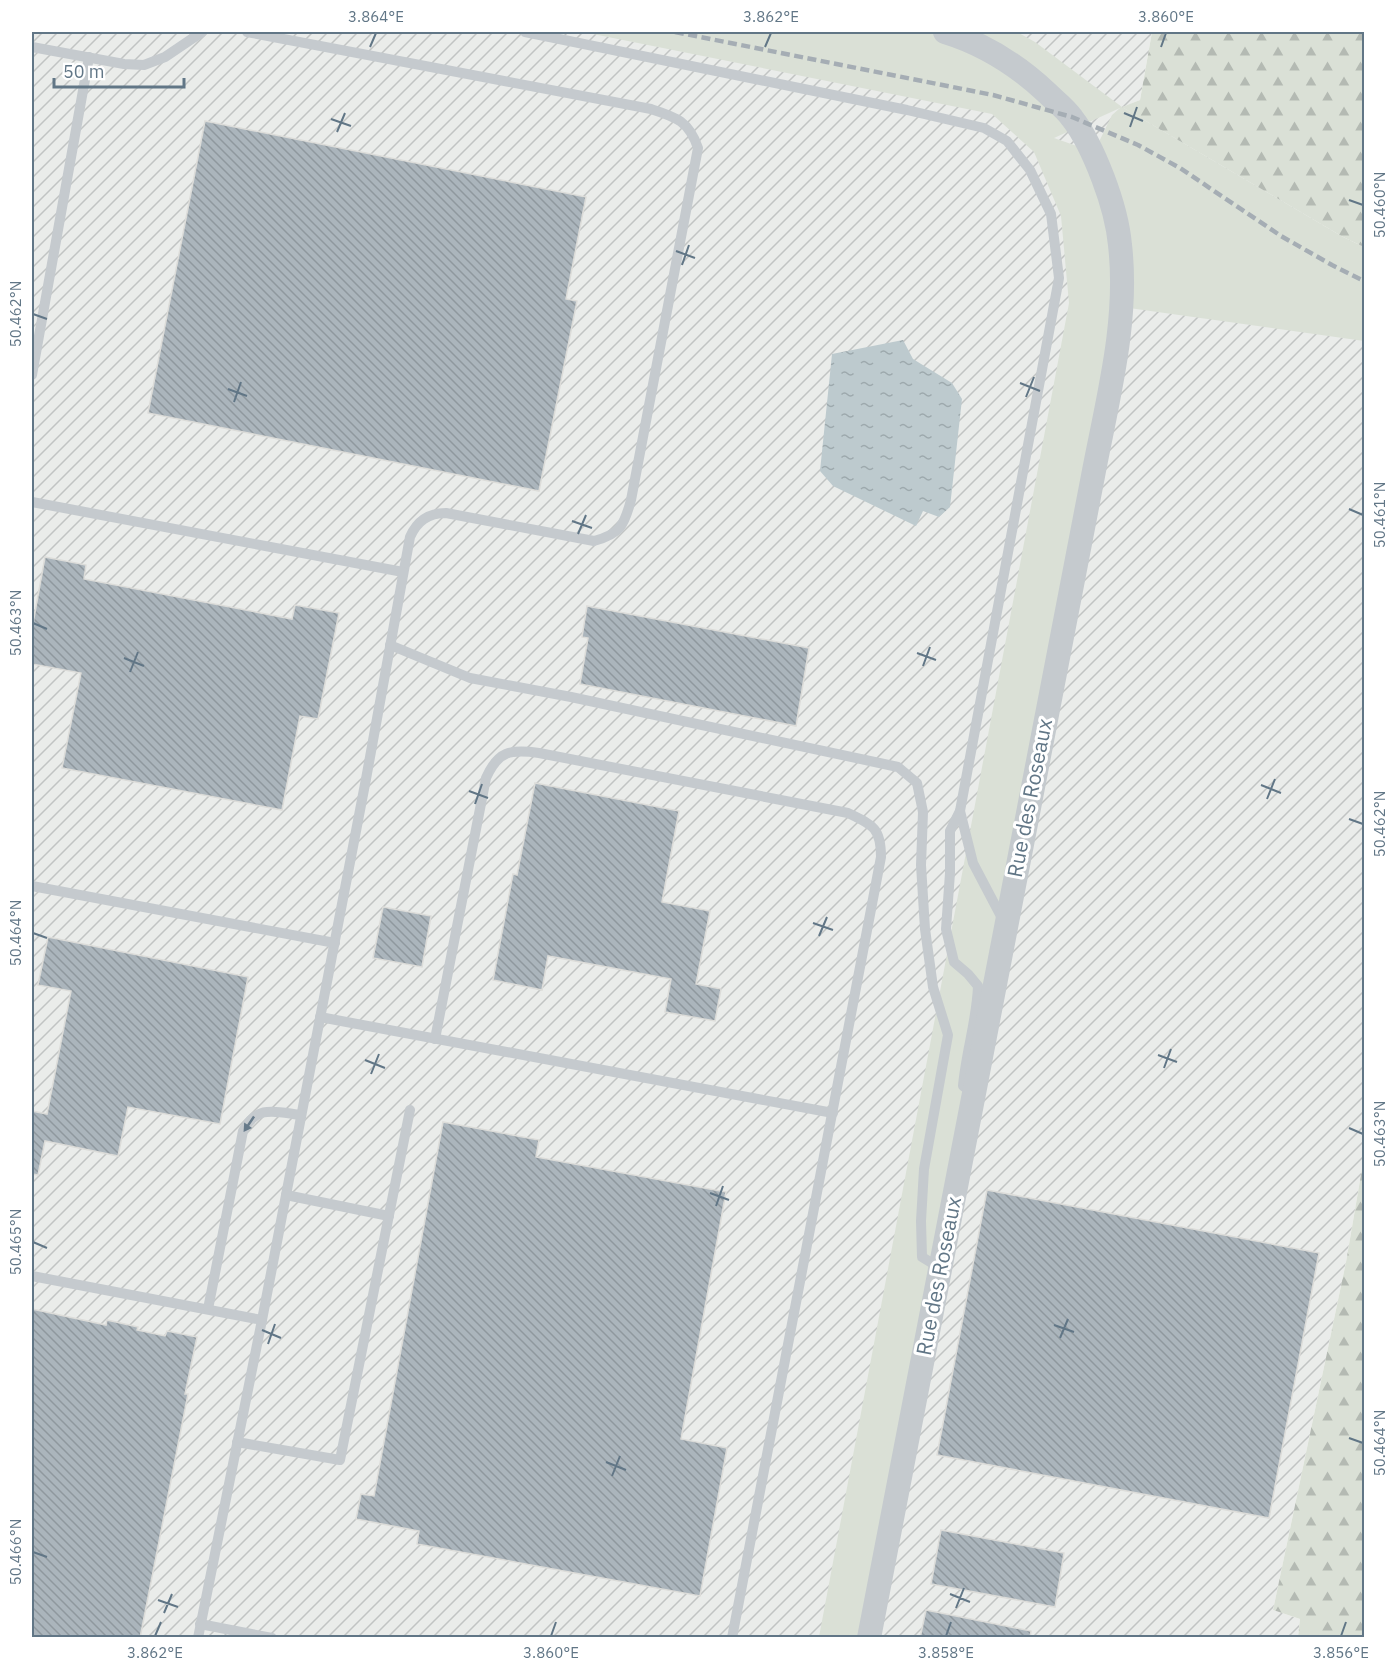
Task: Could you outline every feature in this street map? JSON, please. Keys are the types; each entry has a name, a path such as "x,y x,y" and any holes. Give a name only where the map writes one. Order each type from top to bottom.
{"street":[{"name":"Rue des Roseaux","path":"869,1638 1116,348 1121,307 1120,242 1106,187 1094,153 1072,117 1030,77 1001,56 966,39 945,32"}],"lane":[{"path":"32,47 124,64 144,65 165,57 202,32"},
{"path":"198,1638 335,943 410,537 413,529 426,517 435,513 446,513 594,541 611,536 621,527 631,500 698,148 695,137 683,122 651,109 247,32"},
{"path":"525,32 907,110 984,128 1006,141 1030,170 1051,214 1059,278 960,812 950,831 946,929 954,962 978,986 977,1005 965,1057 963,1086 974,1094"},
{"path":"32,370 89,57"},
{"path":"32,502 403,572"},
{"path":"390,645 470,678 898,767 917,783 923,812 921,865 925,929 933,987 948,1035 924,1169 921,1221 922,1257 941,1268"},
{"path":"435,1039 486,778 493,763 505,754 518,750 550,755 848,813 873,825 881,840 882,857 732,1638"},
{"path":"960,812 973,863 1006,926"},
{"path":"32,886 335,943"},
{"path":"320,1017 832,1113"},
{"path":"237,1442 340,1460 410,1110"},
{"path":"208,1309 243,1131 249,1119 257,1113 266,1111 301,1115"},
{"path":"286,1195 388,1216"},
{"path":"32,1276 262,1320"},
{"path":"201,1624 272,1638"}],"shaded area":[{"path":"32,32 1152,32 1140,100 1123,107 1343,237 1364,247 1364,1157 1346,1262 1273,1610 1300,1619 1298,1637 32,1638"}],"green space":[{"path":"583,32 1017,32 1035,42 1122,107 1343,237 1364,247 1364,341 1122,307 869,1637 819,1637 1069,303 1061,216 1034,152 992,114","holes":["1120,108 1112,115 1094,152 1054,138"]},
{"path":"1152,32 1364,32 1364,247 1343,237 1122,107 1140,100"},
{"path":"1364,1157 1364,1637 1298,1637 1300,1619 1273,1610 1346,1262"}],"water":[{"path":"903,340 913,359 952,383 962,399 950,507 939,517 923,511 916,526 833,486 820,471 832,354"}],"building":[{"path":"205,121 586,197 566,299 577,301 539,491 148,413"},
{"path":"45,557 86,565 84,579 292,619 295,605 339,613 318,719 300,716 282,810 62,768 81,673 32,664 32,629"},
{"path":"587,606 809,648 796,726 580,684 588,638 582,637"},
{"path":"535,783 679,811 662,902 710,911 696,984 721,989 715,1021 665,1012 671,979 548,956 542,990 493,980 513,874 517,875"},
{"path":"383,907 431,916 422,967 373,958"},
{"path":"48,937 248,977 220,1124 128,1107 118,1156 45,1141 38,1175 32,1174 32,1111 47,1114 71,991 38,985"},
{"path":"443,1122 539,1140 536,1157 726,1192 681,1439 727,1448 700,1596 417,1544 419,1531 356,1519 361,1494 374,1496"},
{"path":"987,1190 1319,1253 1269,1518 937,1455"},
{"path":"32,1309 106,1325 107,1320 165,1336 167,1331 197,1337 140,1638 32,1638"},
{"path":"941,1530 1064,1553 1055,1607 931,1584"},
{"path":"926,1610 1031,1631 1030,1638 920,1638"}],"railway":[{"path":"675,32 993,95 1072,117 1138,145 1180,168 1281,236 1364,281"}]}
